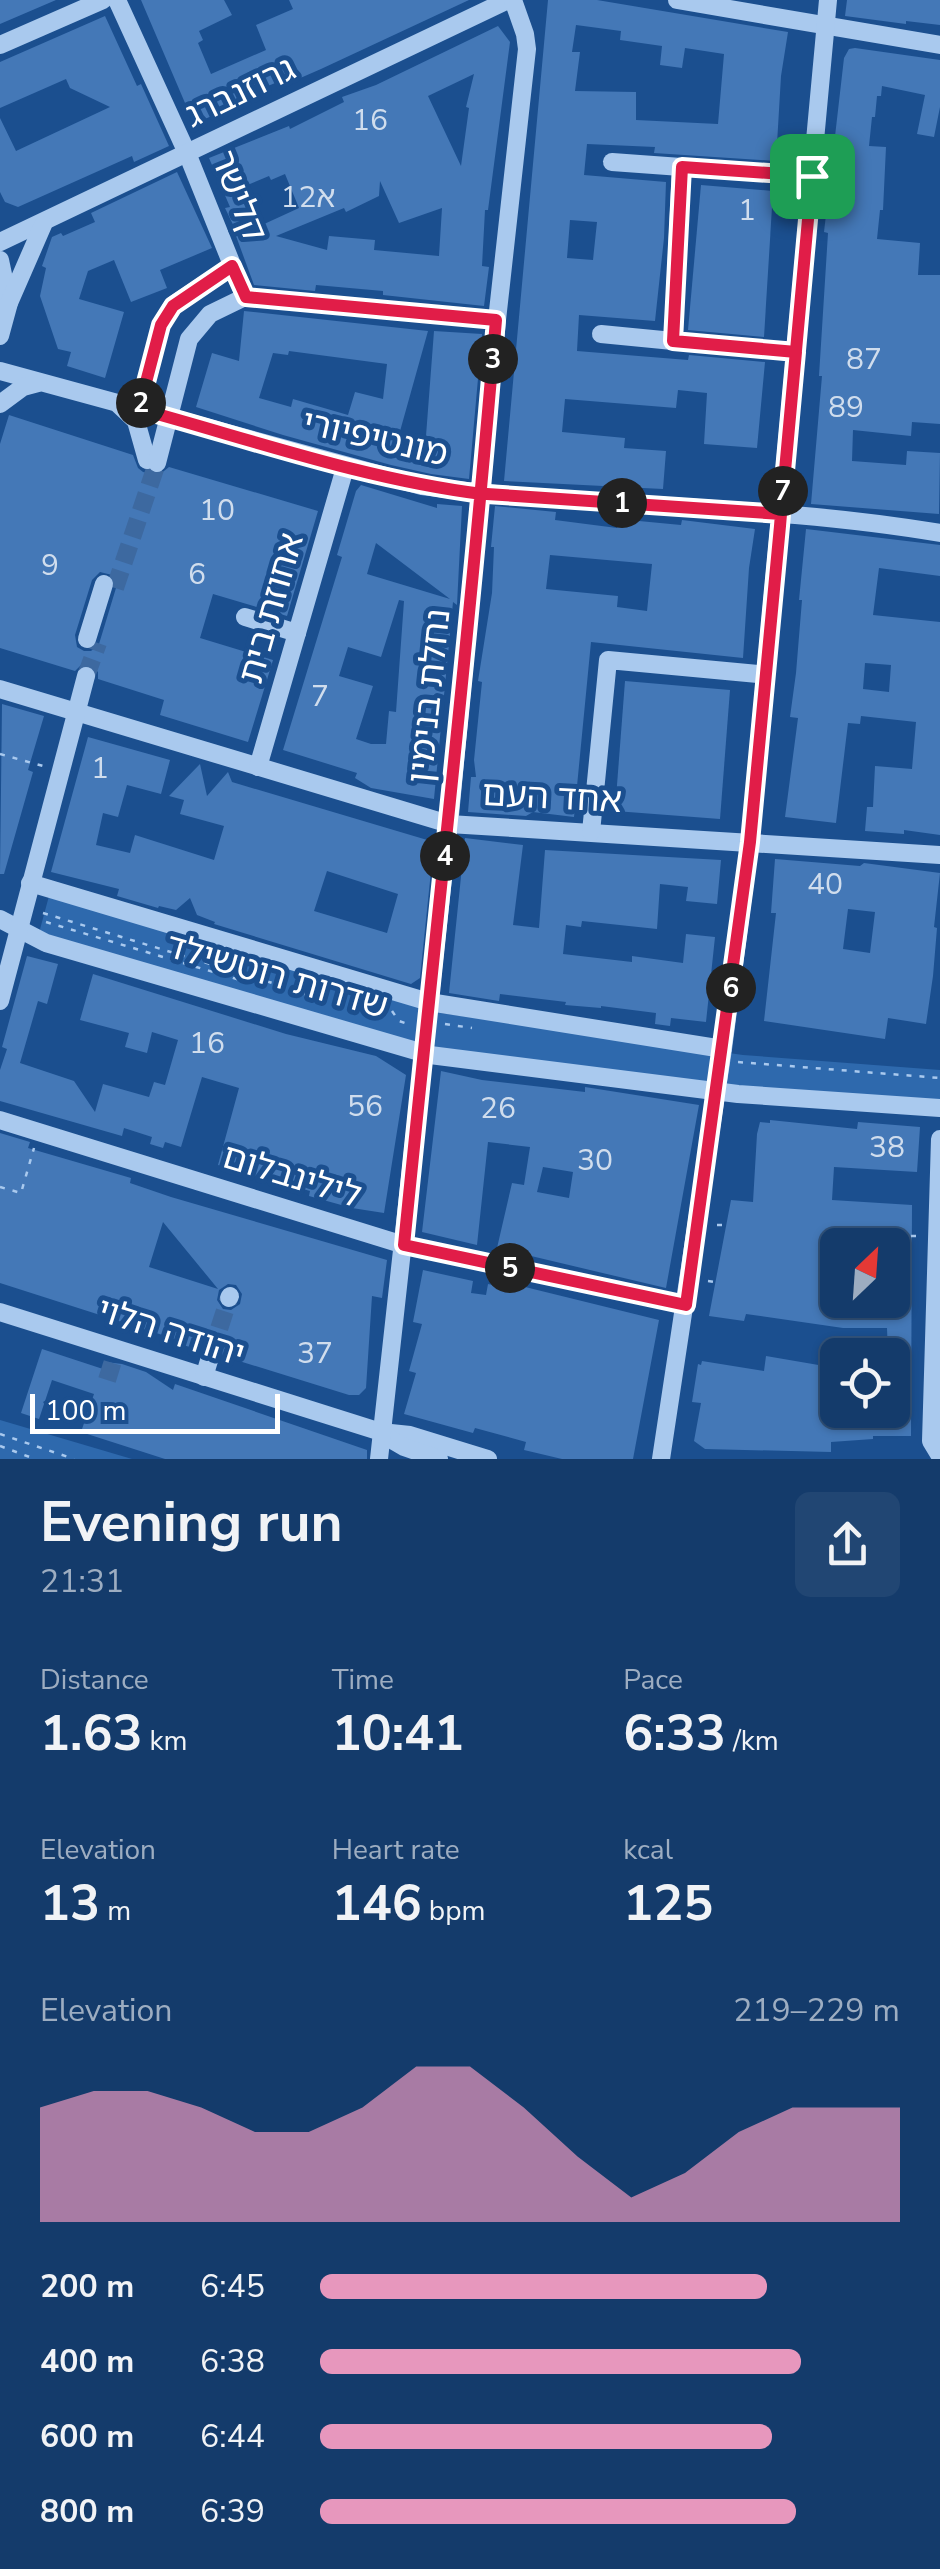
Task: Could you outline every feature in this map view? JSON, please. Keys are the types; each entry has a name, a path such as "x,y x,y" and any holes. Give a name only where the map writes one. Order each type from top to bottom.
{"street":[{"path":"0,46 103,0"},
{"name":"קלישר","path":"117,0 187,153 246,297 496,320"},
{"name":"גרוזנברג","path":"0,242 187,153 359,80 510,0"},
{"name":"נחלת בנימין","path":"378,1459 404,1245 482,494 496,320 527,49 525,34 510,0"},
{"path":"678,0 940,45"},
{"path":"661,1459 717,1091 729,1055 828,0"},
{"path":"612,162 812,176"},
{"path":"673,341 682,167"},
{"path":"492,178 512,180"},
{"path":"0,336 9,303 43,224"},
{"path":"0,260 9,303"},
{"path":"139,409 161,325 173,306 232,266"},
{"path":"115,402 136,421 152,462 194,330 210,314 246,297"},
{"path":"602,334 796,352"},
{"name":"מונטיפיורי","path":"1,371 422,486 482,494 700,503 940,533"},
{"path":"0,404 22,387 42,383"},
{"name":"אחוזת בית","path":"258,767 345,468"},
{"path":"93,641 110,586"},
{"path":"246,613 298,629"},
{"path":"591,832 608,660 758,674"},
{"path":"0,1001 74,712 73,696 82,674"},
{"name":"אחד העם","path":"0,688 448,824 940,855"},
{"name":"שדרות רוטשילד","path":"30,882 428,1002 729,1055"},
{"name":"שדרות רוטשילד","path":"0,919 46,943 423,1052 717,1091 940,1108"},
{"name":"לילינבלום","path":"0,1120 404,1245 686,1305"},
{"path":"940,1139 931,1441 940,1457"},
{"name":"יהודה הלוי","path":"0,1312 115,1355 488,1459"},
{"path":"204,1377 211,1354"},
{"name":"יהודה הלוי","path":"381,1432 404,1447 439,1459"},
{"path":"927,1459 940,1457"}],"path":[{"path":"0,754 59,770"},
{"name":"שדרות רוטשילד","path":"24,907 306,993 307,1007 311,997"},
{"path":"306,993 314,987"},
{"path":"391,1010 399,1021 409,1024"},
{"path":"729,1055 940,1078"},
{"path":"0,1187 21,1193 36,1138"},
{"path":"717,1225 726,1225"},
{"path":"708,1281 715,1282"},
{"path":"0,1434 74,1459"},
{"path":"0,1446 35,1459"}],"shaded area":[{"path":"49,896 440,1013 743,1055 940,1070 940,1103 729,1090 435,1048 39,933"},
{"path":"0,1420 132,1459 0,1459"}],"building":[{"path":"0,0 56,0 0,24"},
{"path":"141,0 224,0 232,15 199,31 203,40 198,43 211,74 266,50 256,25 293,9 289,0 469,0 282,86 280,81 225,104 227,109 194,124"},
{"path":"548,0 597,0 788,32 776,161 654,153 655,147 587,144 584,175 666,182 664,238 655,321 579,315 577,351 765,362 757,448 704,444 707,393 678,390 676,408 565,399 562,432 625,438 624,448 666,451 663,489 504,481","holes":["576,25 621,31 620,40 662,46 660,65 682,68 685,48 724,54 718,124 636,120 636,92 575,91 580,52 572,52","570,220 597,222 593,260 567,258"]},
{"path":"847,0 940,0 940,25 845,16"},
{"path":"105,16 169,146 134,162 132,156 18,207 5,202 0,192 0,118 16,151 110,107 70,88 66,79 0,108 0,62"},
{"path":"498,26 510,42 485,210 482,266 489,267 484,306 383,295 383,291 316,285 315,291 254,285 225,208 230,207 209,158 289,126 290,129 344,102 342,97 376,85","holes":["474,74 466,107 469,108 461,166 428,96","285,174 299,208 262,225 245,186 269,176 271,180","380,181 399,223 442,208 439,256 374,250 375,240 329,236 327,250 276,236 379,196"]},
{"path":"849,49 940,60 940,107 934,137 917,134 925,95 882,86 872,117 869,146 886,147 883,210 877,239 920,243 918,275 940,275 940,424 912,422 911,436 853,430 852,461 906,465 907,451 940,453 939,514 811,504 822,376 828,233 824,232 844,58"},
{"path":"177,172 212,248 160,270 167,288 131,302 114,260 88,271 79,299 124,312 105,378 67,366 71,352 58,349 40,296 46,268 42,266 52,237 95,222 91,213"},
{"path":"701,185 773,191 764,337 688,330"},
{"path":"244,311 428,331 397,442 425,449 434,331 482,334 469,479 391,465 196,407 212,353 239,361","holes":["289,351 387,364 383,399 355,392 348,415 293,399 291,407 259,398 273,353 288,355"]},
{"path":"9,415 133,455 143,472 159,475 169,467 318,511 287,616 213,594 200,638 273,660 248,742 160,715 164,700 98,679 98,672 90,664 82,664 75,671 0,648 0,444","holes":["100,572 112,575 116,588 99,644 84,651 77,647 75,635 92,580"]},
{"path":"361,485 437,508 437,504 462,506 457,605 453,602 434,799 371,788 355,778 357,773 283,750 342,557 337,555","holes":["376,543 450,599 367,574","399,600 404,601 396,712 389,711 386,744 371,744 356,739 373,686 339,676 348,647 381,657"]},
{"path":"495,506 556,512 555,520 617,528 618,519 681,525 682,520 755,529 743,658 591,642 574,817 533,812 526,816 468,812 471,777 476,777 474,760 482,682 478,681 492,593","holes":["550,555 652,564 647,611 617,607 618,596 546,589"]},
{"path":"806,529 940,545 940,576 879,568 873,615 940,622 940,835 904,830 904,834 865,831 867,807 873,807 875,766 912,769 916,722 861,716 860,724 848,723 836,823 785,817 798,718 790,717","holes":["865,663 891,665 889,692 863,689"]},
{"path":"625,681 730,690 720,819 615,811"},
{"path":"2,704 44,716 28,770 33,772 4,874 0,874"},
{"path":"88,737 170,760 161,794 127,785 118,817 103,813 96,845 130,853 135,835 214,860 224,826 180,814 184,800 169,796 200,764 207,796 228,772 232,782 434,842 420,978 411,984 214,924 197,915 190,898 176,910 158,908 117,896 119,889 51,872","holes":["327,871 398,894 387,933 314,911"]},
{"path":"465,838 523,845 513,925 539,928 545,850 721,860 717,904 686,901 688,887 660,884 657,929 582,921 581,927 566,925 563,954 632,962 632,956 683,963 686,934 715,937 706,1022 671,1018 670,1026 655,1024 656,1013 565,1005 566,1002 500,994 499,1001 449,993"},
{"path":"775,859 860,866 864,863 940,873 926,1024 888,1018 885,1039 764,1021 776,913 771,913","holes":["848,909 875,912 870,953 843,949"]},
{"path":"27,956 58,964 47,1004 38,1001 20,1063 74,1081 95,1112 103,1084 149,1097 154,1082 165,1085 178,1040 152,1032 147,1053 125,1047 129,1033 80,1020 93,974 286,1034 376,1056 406,1075 384,1213 309,1196 310,1191 218,1165 239,1088 202,1077 181,1147 165,1142 163,1148 150,1144 152,1137 124,1128 122,1136 0,1101 0,1070 7,1049 2,1047"},
{"path":"441,1071 482,1080 585,1092 585,1087 699,1105 666,1288 497,1248 512,1183 524,1185 530,1147 488,1142 477,1245 422,1232","holes":["543,1167 573,1172 569,1198 537,1192"]},
{"path":"760,1122 857,1129 858,1122 920,1127 917,1172 834,1167 832,1200 912,1205 911,1436 831,1442 831,1452 705,1449 694,1441 701,1403 692,1402 698,1364 702,1361 764,1371 766,1356 820,1365 820,1428 910,1428 910,1338 887,1338 887,1328 843,1328 746,1314 744,1321 709,1316 731,1200 753,1202"},
{"path":"0,1133 30,1142 28,1148 131,1178 130,1183 171,1197 387,1260 382,1298 372,1296 366,1388 359,1395 223,1356 216,1342 207,1342 199,1350 0,1283","holes":["163,1222 218,1289 149,1267","228,1284 236,1285 242,1294 240,1304 231,1310 223,1309 217,1300 219,1290"]},
{"path":"423,1270 473,1281 471,1293 486,1295 488,1284 516,1290 517,1285 659,1320 633,1459 562,1459 524,1450 526,1442 475,1428 473,1433 404,1414 416,1373 409,1371 422,1324 413,1322"},
{"path":"42,1349 103,1369 106,1362 146,1372 173,1390 175,1384 367,1450 367,1459 165,1459 81,1432 94,1394 52,1380 39,1419 21,1413"}],"tunnel":[{"path":"115,588 157,463"},
{"path":"86,676 98,643"},
{"path":"211,1354 229,1298"},
{"path":"107,1380 113,1361"}],"route":[{"path":"812,176 682,167 673,341 796,352 788,433 781,514 780,526 750,842 686,1305 404,1245 482,494 496,320 246,297 232,266 173,306 161,325 139,409 422,486 482,494 781,514 812,176"}]}
